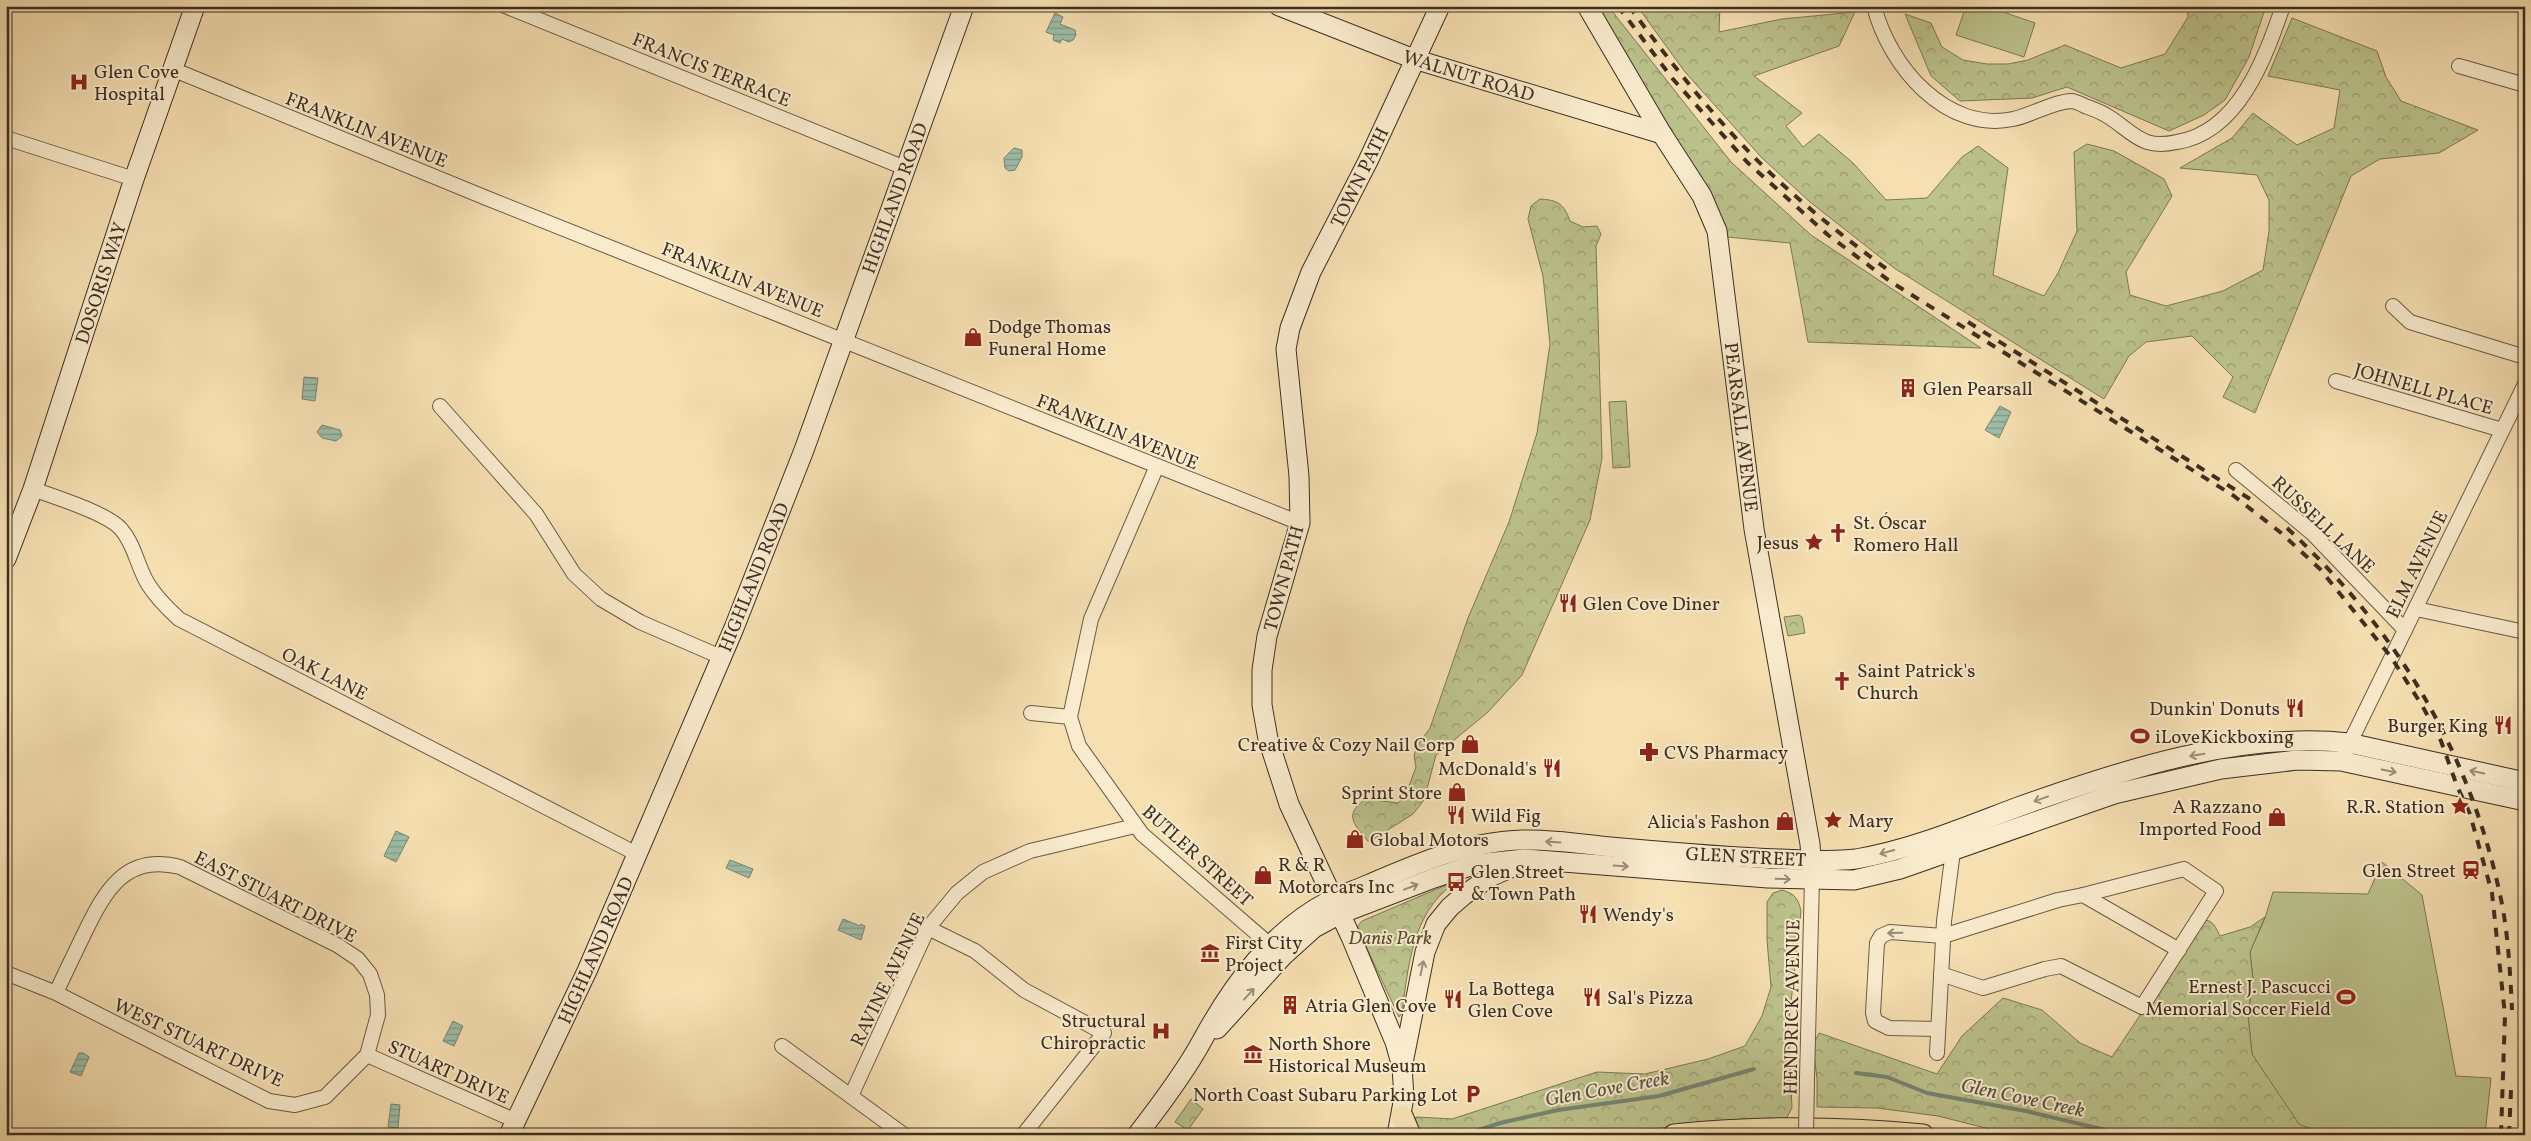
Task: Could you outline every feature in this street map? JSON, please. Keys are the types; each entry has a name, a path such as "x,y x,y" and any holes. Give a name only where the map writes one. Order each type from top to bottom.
{"main road":[{"name":"DOSORIS WAY","path":"6,560 33,489 134,179 195,6"},
{"name":"HIGHLAND ROAD","path":"512,1128 587,971 721,657 802,455 964,6"},
{"name":"WALNUT ROAD","path":"1279,6 1414,60 1662,134"},
{"name":"TOWN PATH","path":"1403,1129 1404,1089 1402,1067 1394,1042 1336,906 1289,804 1268,739 1262,705 1262,670 1267,636 1300,523 1299,476 1286,350 1290,327 1311,272 1368,161 1440,6"},
{"name":"PEARSALL AVENUE","path":"1587,6 1662,134 1702,196 1717,234 1754,529 1812,860 1812,880"},
{"name":"GLEN STREET","path":"1336,906 1476,864 1525,859 1593,855 1812,860 1851,859 1880,854 1948,833 2072,788 2178,758 2284,742 2326,740 2349,743 2525,782"},
{"name":"GLEN STREET","path":"1137,1135 1202,1040 1217,1029 1277,950 1314,928 1336,906 1431,858 1482,845 1523,840 1593,855 1768,878 1854,880 1900,869 2100,799 2221,769 2297,760 2341,761 2525,801"},
{"path":"1464,896 1482,845"},
{"name":"TOWN PATH","path":"1402,1067 1425,952 1436,924 1450,907 1490,877 1517,866 1525,859"},
{"path":"1674,1135 1727,1129 1848,1128 1923,1135"}],"street":[{"name":"FRANCIS TERRACE","path":"505,6 905,168"},
{"path":"1874,6 1887,38 1905,70 1940,104 1961,114 1982,120 2013,119 2072,100 2108,116 2147,142 2167,144 2192,140 2220,121 2230,111 2247,89 2263,57 2283,6"},
{"path":"2459,66 2525,85"},
{"name":"FRANKLIN AVENUE","path":"172,69 1300,523"},
{"path":"6,138 134,179"},
{"path":"2393,306 2410,322 2525,357"},
{"name":"JOHNELL PLACE","path":"2336,381 2502,430"},
{"name":"ELM AVENUE","path":"2341,761 2525,384"},
{"path":"440,406 536,514 574,574 602,599 640,622 721,657"},
{"name":"BUTLER STREET","path":"1157,466 1091,619 1070,716 1079,746 1135,826 1160,851 1277,950"},
{"name":"RUSSELL LANE","path":"2236,470 2312,533 2405,630"},
{"name":"OAK LANE","path":"33,489 95,513 120,527 132,547 148,583 162,604 178,619 637,854"},
{"path":"2416,609 2525,632"},
{"path":"1031,713 1070,716"},
{"name":"RAVINE AVENUE","path":"851,1096 928,928 957,893 983,872 1030,851 1135,826"},
{"path":"1937,1053 1943,936 1952,851 1948,833"},
{"name":"EAST STUART DRIVE","path":"56,992 96,910 112,884 128,873 144,866 171,864 328,941 358,959 370,974 377,995 378,1015 367,1056"},
{"path":"1938,1029 1889,1028 1875,1021 1873,1013 1876,943 1881,936 1890,932 1943,936 2058,900 2184,869 2216,891 2142,1007 2061,966 1983,988 1941,974"},
{"name":"HENDRICK AVENUE","path":"1806,1135 1812,880"},
{"path":"2084,894 2179,950"},
{"path":"928,928 975,951 1024,990 1104,1033 1023,1135"},
{"name":"WEST STUART DRIVE","path":"7,974 56,992 268,1101 295,1105 325,1098 367,1056"},
{"path":"782,1046 904,1135"},
{"name":"STUART DRIVE","path":"367,1056 512,1128"}],"green space":[{"path":"1587,6 1608,6 1731,162 1811,235 1981,348 1808,342 1790,243 1717,236"},
{"path":"1637,6 1720,6 1719,32 1782,19 1855,12 1839,46 1754,76 1802,113 1786,126 1803,147 1819,134 1853,163 1886,200 1927,198 1962,157 1978,146 2008,168 1993,275 2044,296 2058,273 2077,231 2074,152 2087,144 2114,151 2164,179 2172,196 2126,272 2130,295 2166,306 2223,291 2263,270 2269,231 2269,200 2257,175 2180,168 2232,138 2253,113 2297,145 2334,128 2340,90 2268,76 2292,18 2377,51 2386,77 2401,101 2478,130 2439,153 2380,159 2351,176 2255,413 2223,397 2233,377 2192,336 2146,342 2129,356 2104,399 1894,268 1810,202 1762,158 1685,72"},
{"path":"1966,6 1986,6 2035,23 2024,57 1956,35"},
{"path":"2187,6 2266,6 2249,57 2225,100 2204,115 2169,131 2067,87 2032,98 1960,101 1931,76 1905,14 1931,23 1942,47 1963,60 1987,64 2008,64 2028,60 2065,45 2121,68 2165,54 2188,17"},
{"path":"2475,6 2525,6 2522,13"},
{"path":"1540,199 1551,200 1560,204 1570,221 1583,227 1597,226 1601,234 1596,246 1602,458 1590,520 1522,675 1488,712 1436,755 1424,800 1413,814 1368,841 1355,825 1353,815 1355,810 1366,799 1398,803 1405,797 1416,767 1414,756 1417,746 1430,728 1468,618 1509,522 1537,433 1550,344 1543,276 1528,219 1531,206"},
{"path":"1626,401 1630,467 1613,468 1609,402"},
{"path":"1799,615 1802,617 1805,633 1788,636 1784,617"},
{"name":"Ernest J. Pascucci Memorial Soccer Field","path":"2382,862 2422,895 2456,1076 2491,1078 2485,1135 2300,1135 2252,1054 2248,1015 2253,979 2250,952 2265,918 2273,892 2368,894"},
{"name":"Danis Park","path":"1451,883 1452,885 1428,911 1420,926 1410,960 1402,1013 1399,1017 1357,927 1362,921"},
{"path":"1782,890 1795,897 1801,911 1788,1030 1792,1108 1786,1119 1620,1131 1600,1135 1417,1135 1413,1119 1417,1117 1452,1119 1597,1072 1645,1074 1708,1059 1745,1046 1762,1016 1771,987 1767,940 1767,902 1773,893"},
{"path":"2265,917 2250,952 2253,979 2248,1015 2252,1054 2299,1124 2326,1135 2013,1135 1938,1116 1877,1108 1817,1107 1817,1079 1813,1045 1819,1033 1937,1074 1962,1036 2003,998 2042,1010 2080,1043 2112,1057 2204,920 2207,920 2216,927 2220,936 2250,927"},
{"path":"1191,1099 1203,1109 1188,1130 1175,1122"}],"shaded area":[{"path":"1055,13 1063,17 1060,24 1075,30 1076,35 1073,40 1069,42 1062,39 1060,43 1053,40 1054,35 1046,32"},
{"path":"1014,148 1022,150 1022,157 1015,170 1009,171 1005,168 1004,158"},
{"path":"304,377 318,378 315,401 302,399"},
{"path":"2000,406 2011,412 1999,438 1985,430"},
{"path":"322,425 340,430 342,436 336,441 322,438 317,432"},
{"path":"396,831 409,837 396,862 384,856"},
{"path":"730,860 753,869 749,878 726,868"},
{"path":"843,919 860,926 861,924 865,926 861,940 838,930"},
{"path":"453,1021 463,1026 454,1046 443,1041"},
{"path":"79,1053 89,1057 81,1076 70,1072"},
{"path":"391,1104 400,1105 398,1128 388,1127"}],"waterway":[{"name":"Glen Cove Creek","path":"1464,1135 1500,1123 1558,1110 1659,1096 1754,1069"},
{"name":"Glen Cove Creek","path":"1856,1073 1887,1077 1927,1093 2026,1111 2126,1135"}],"railway":[{"path":"1618,6 1672,78 1747,162 1828,235 1891,282 2234,496 2280,532 2320,569 2391,657 2423,707 2441,741 2457,786 2470,814 2492,893 2505,1015 2501,1135"},
{"path":"1629,6 1688,83 1752,155 1818,216 1888,270"},
{"path":"1968,322 2250,499"},
{"path":"2287,528 2326,566 2361,606 2422,692 2446,739 2468,787 2485,837 2499,890 2507,934 2512,1010"},
{"path":"2509,1135 2511,1090"}],"place":[{"name":"Glen Cove Hospital","path":"79,82"},
{"name":"Dodge Thomas Funeral Home","path":"973,337"},
{"name":"Glen Pearsall","path":"1908,388"},
{"name":"St. Óscar Romero Hall","path":"1838,533"},
{"name":"Jesus","path":"1814,542"},
{"name":"Glen Cove Diner","path":"1568,603"},
{"name":"Saint Patrick's Church","path":"1842,681"},
{"name":"Dunkin' Donuts","path":"2295,708"},
{"name":"Burger King","path":"2503,725"},
{"name":"iLoveKickboxing","path":"2140,736"},
{"name":"Creative & Cozy Nail Corp","path":"1470,744"},
{"name":"CVS Pharmacy","path":"1649,752"},
{"name":"McDonald's","path":"1552,768"},
{"name":"Sprint Store","path":"1457,792"},
{"name":"R.R. Station","path":"2460,806"},
{"name":"Wild Fig","path":"1456,815"},
{"name":"A Razzano Imported Food","path":"2277,817"},
{"name":"Mary","path":"1833,820"},
{"name":"Alicia's Fashon","path":"1785,821"},
{"name":"Global Motors","path":"1355,839"},
{"name":"Glen Street","path":"2471,870"},
{"name":"R & R Motorcars Inc","path":"1263,875"},
{"name":"Glen Street & Town Path","path":"1456,882"},
{"name":"Wendy's","path":"1588,914"},
{"name":"First City Project","path":"1210,953"},
{"name":"Sal's Pizza","path":"1592,997"},
{"name":"Ernest J. Pascucci Memorial Soccer Field","path":"2346,997"},
{"name":"La Bottega Glen Cove","path":"1453,999"},
{"name":"Atria Glen Cove","path":"1290,1005"},
{"name":"Structural Chiropractic","path":"1161,1031"},
{"name":"North Shore Historical Museum","path":"1253,1054"},
{"name":"North Coast Subaru Parking Lot","path":"1473,1094"}]}
